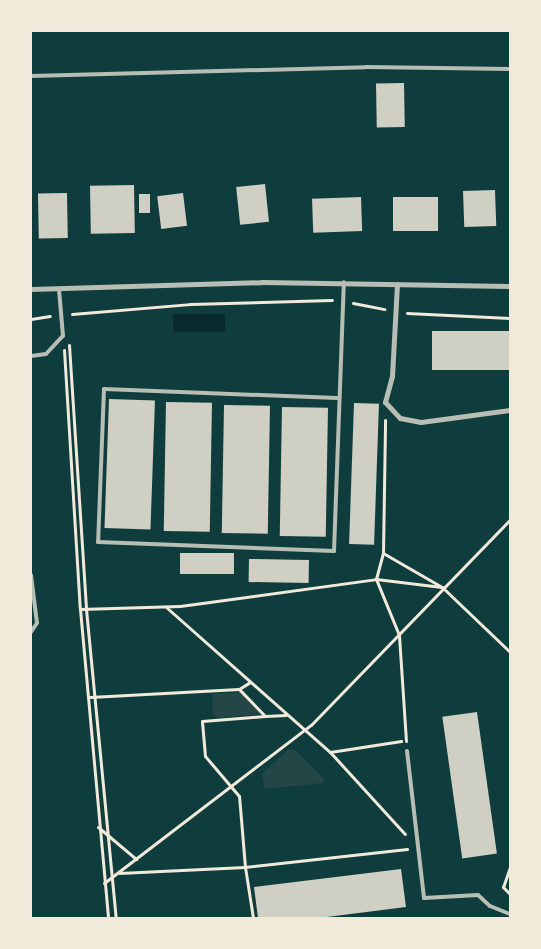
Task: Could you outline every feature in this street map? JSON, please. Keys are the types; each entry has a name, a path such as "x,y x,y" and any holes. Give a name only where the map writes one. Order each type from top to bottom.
{"street":[{"path":"31,289 344,282 510,286"},
{"path":"397,284 392,376 385,402 400,418 421,422 510,410"}],"lane":[{"path":"31,76 366,67 510,69"},
{"path":"337,398 104,389 98,542 334,551 337,398 344,282"},
{"path":"31,356 46,354 63,336 59,315 59,289"},
{"path":"31,575 37,623 31,632"},
{"path":"407,751 424,898 478,894 490,906 510,914"}],"path":[{"path":"31,319 190,304 342,300 395,312 510,318"},
{"path":"63,336 80,609 90,697 98,827 108,918"},
{"path":"63,336 69,344 86,609 106,837 116,918"},
{"path":"104,883 230,785 304,731 399,635 442,587 510,520"},
{"path":"383,552 442,587 510,652"},
{"path":"407,751 399,635 376,579 442,587"},
{"path":"166,606 286,715 330,752 409,838"},
{"path":"90,697 239,689 250,682"},
{"path":"239,689 265,716"},
{"path":"253,918 245,867 239,796 205,756 202,722 286,715"},
{"path":"330,752 406,740"},
{"path":"98,827 106,837 136,859"},
{"path":"118,873 245,867 410,848 409,843"},
{"path":"510,867 503,888 510,894"}],"shaded area":[{"path":"173,314 225,314 225,332 173,332"},
{"path":"242,692 263,714 218,718 213,715 212,694"},
{"path":"289,749 295,750 324,779 323,783 265,789 262,774"}],"building":[{"path":"376,83 404,83 405,127 377,127"},
{"path":"265,184 269,222 240,225 236,187"},
{"path":"134,185 135,233 91,234 90,186"},
{"path":"495,190 496,226 464,227 463,191"},
{"path":"67,193 68,238 39,238 38,194"},
{"path":"183,193 187,226 161,229 157,196"},
{"path":"139,194 150,194 150,213 139,213"},
{"path":"361,197 362,231 313,233 312,199"},
{"path":"393,197 438,197 438,231 393,231"},
{"path":"432,331 510,331 510,370 432,370"},
{"path":"109,399 155,401 150,530 104,528"},
{"path":"166,402 212,403 210,532 164,531"},
{"path":"354,403 379,404 374,545 349,544"},
{"path":"224,405 270,406 268,534 222,533"},
{"path":"282,407 328,408 326,537 280,536"},
{"path":"180,553 234,553 234,574 180,574"},
{"path":"249,559 309,560 309,583 249,582"},
{"path":"477,712 497,854 462,858 442,717"},
{"path":"401,869 406,907 319,918 258,918 254,887"}]}
